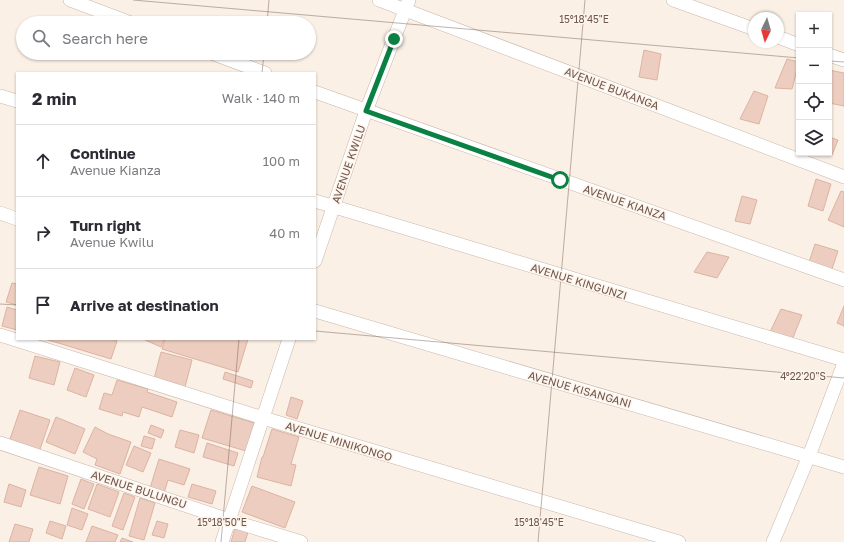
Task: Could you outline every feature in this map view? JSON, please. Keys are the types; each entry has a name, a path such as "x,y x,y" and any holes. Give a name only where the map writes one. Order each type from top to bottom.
{"street":[{"path":"70,0 112,16"},
{"name":"AVENUE BUKANGA","path":"379,0 407,5 844,177"},
{"path":"673,0 748,27"},
{"name":"AVENUE KWILU","path":"316,258 366,111 407,5"},
{"path":"784,39 796,43"},
{"path":"832,56 844,60"},
{"path":"230,60 262,72"},
{"name":"AVENUE KIANZA","path":"316,92 844,280"},
{"path":"0,96 16,101"},
{"name":"AVENUE KINGUNZI","path":"316,201 844,360"},
{"path":"0,213 16,219"},
{"name":"AVENUE KISANGANI","path":"316,311 844,467"},
{"name":"AVENUE MINIKONGO","path":"0,335 263,418 679,542"},
{"path":"222,542 289,340"},
{"path":"773,542 809,456 844,363"},
{"name":"AVENUE BULUNGU","path":"0,443 230,520 301,542"}],"building":[{"path":"644,50 661,54 657,80 639,77"},
{"path":"787,59 796,61 796,74 792,89 775,88"},
{"path":"832,71 844,73 844,106 832,104"},
{"path":"754,91 768,96 759,124 740,119"},
{"path":"832,138 838,140 832,155"},
{"path":"816,179 831,184 823,211 808,206"},
{"path":"841,191 844,192 844,227 828,220"},
{"path":"742,196 757,200 750,224 735,221"},
{"path":"815,244 838,251 831,272 808,265"},
{"path":"707,252 729,257 717,278 694,272"},
{"path":"12,283 16,284 16,305 6,302"},
{"path":"844,306 844,326 837,323"},
{"path":"7,307 16,310 16,330 2,326"},
{"path":"781,309 802,315 792,340 770,332"},
{"path":"48,340 114,340 117,341 111,359"},
{"path":"145,340 164,340 161,347"},
{"path":"165,340 248,340 238,372 162,349"},
{"path":"161,352 192,360 185,387 154,379"},
{"path":"35,356 60,362 54,385 29,378"},
{"path":"75,368 94,375 86,397 67,390"},
{"path":"225,372 253,381 251,388 223,379"},
{"path":"117,380 148,389 147,392 177,402 172,417 142,407 139,417 123,412 122,416 99,409 104,393 112,395"},
{"path":"291,397 303,401 297,419 286,415"},
{"path":"20,410 50,420 39,452 9,442"},
{"path":"211,410 254,423 246,451 202,438"},
{"path":"56,417 85,429 75,454 46,442"},
{"path":"151,425 164,430 161,438 148,433"},
{"path":"95,427 108,434 131,442 120,474 95,465 97,459 83,452"},
{"path":"272,429 299,437 291,464 296,465 291,486 257,477"},
{"path":"180,430 199,435 194,453 175,447"},
{"path":"144,436 155,439 152,449 141,446"},
{"path":"207,443 238,453 234,466 203,457"},
{"path":"134,446 151,453 143,472 126,465"},
{"path":"159,459 190,469 184,485 168,480 164,493 150,488"},
{"path":"39,467 68,476 60,504 30,495"},
{"path":"81,479 94,484 84,509 72,504"},
{"path":"9,484 26,490 21,507 4,502"},
{"path":"97,484 119,492 110,517 88,509"},
{"path":"192,484 216,491 212,504 188,497"},
{"path":"252,486 295,502 285,528 242,512"},
{"path":"124,493 135,497 123,530 112,526"},
{"path":"140,498 155,503 144,540 129,536"},
{"path":"72,508 88,514 82,530 67,525"},
{"path":"50,521 66,526 62,539 46,533"},
{"path":"157,521 168,524 164,538 152,535"},
{"path":"15,524 33,529 29,542 9,542"},
{"path":"92,526 118,535 115,542 86,542"},
{"path":"235,528 248,532 245,542 231,542"},
{"path":"122,538 133,542 120,542"}],"route":[{"path":"394,39 366,111 560,180"}]}
